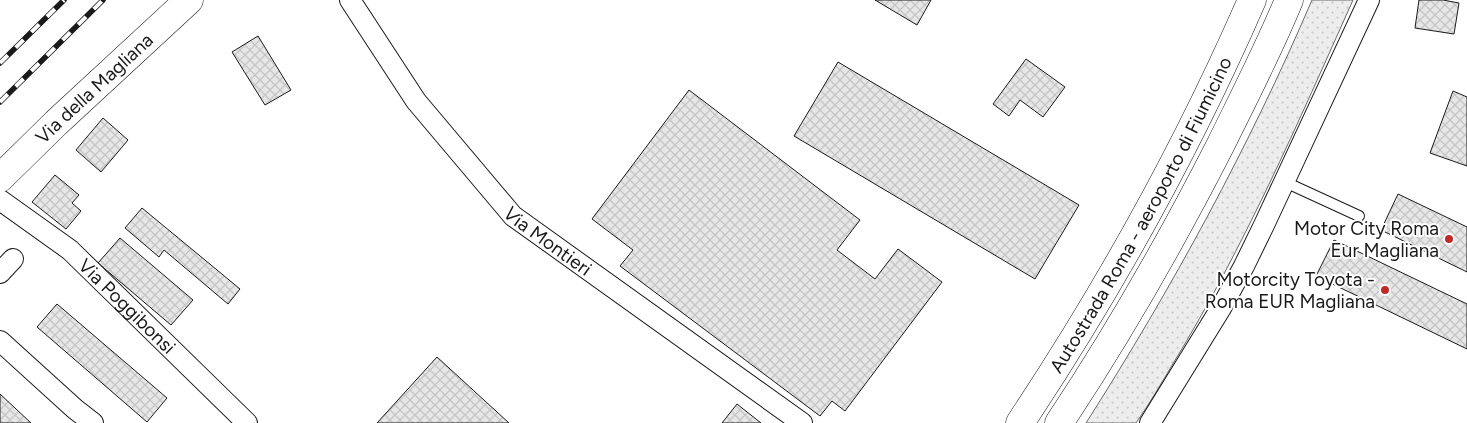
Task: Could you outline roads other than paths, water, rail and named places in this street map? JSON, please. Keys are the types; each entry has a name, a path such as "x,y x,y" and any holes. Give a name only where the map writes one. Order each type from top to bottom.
{"main road":[{"name":"Via della Magliana","path":"0,178 56,123 189,0"},
{"name":"Autostrada Roma - aeroporto di Fiumicino","path":"1020,423 1093,308 1157,194 1222,66 1252,0"},
{"name":"Autostrada Roma - aeroporto di Fiumicino","path":"1059,423 1119,328 1178,226 1233,120 1288,3"}],"street":[{"name":"Via Montieri","path":"350,0 416,101 513,216 802,423"},
{"path":"1150,423 1221,308 1264,226 1369,0"},
{"name":"Via Poggibonsi","path":"0,200 70,250 247,423"},
{"path":"0,273 13,259"},
{"path":"0,340 92,423"}],"lane":[{"path":"1284,182 1359,216"}],"railway":[{"path":"0,63 64,0"},
{"path":"0,102 103,0"}],"place":[{"name":"Motor City Roma Eur Magliana","path":"1449,239"},
{"name":"Motorcity Toyota - Roma EUR Magliana","path":"1385,290"}]}
